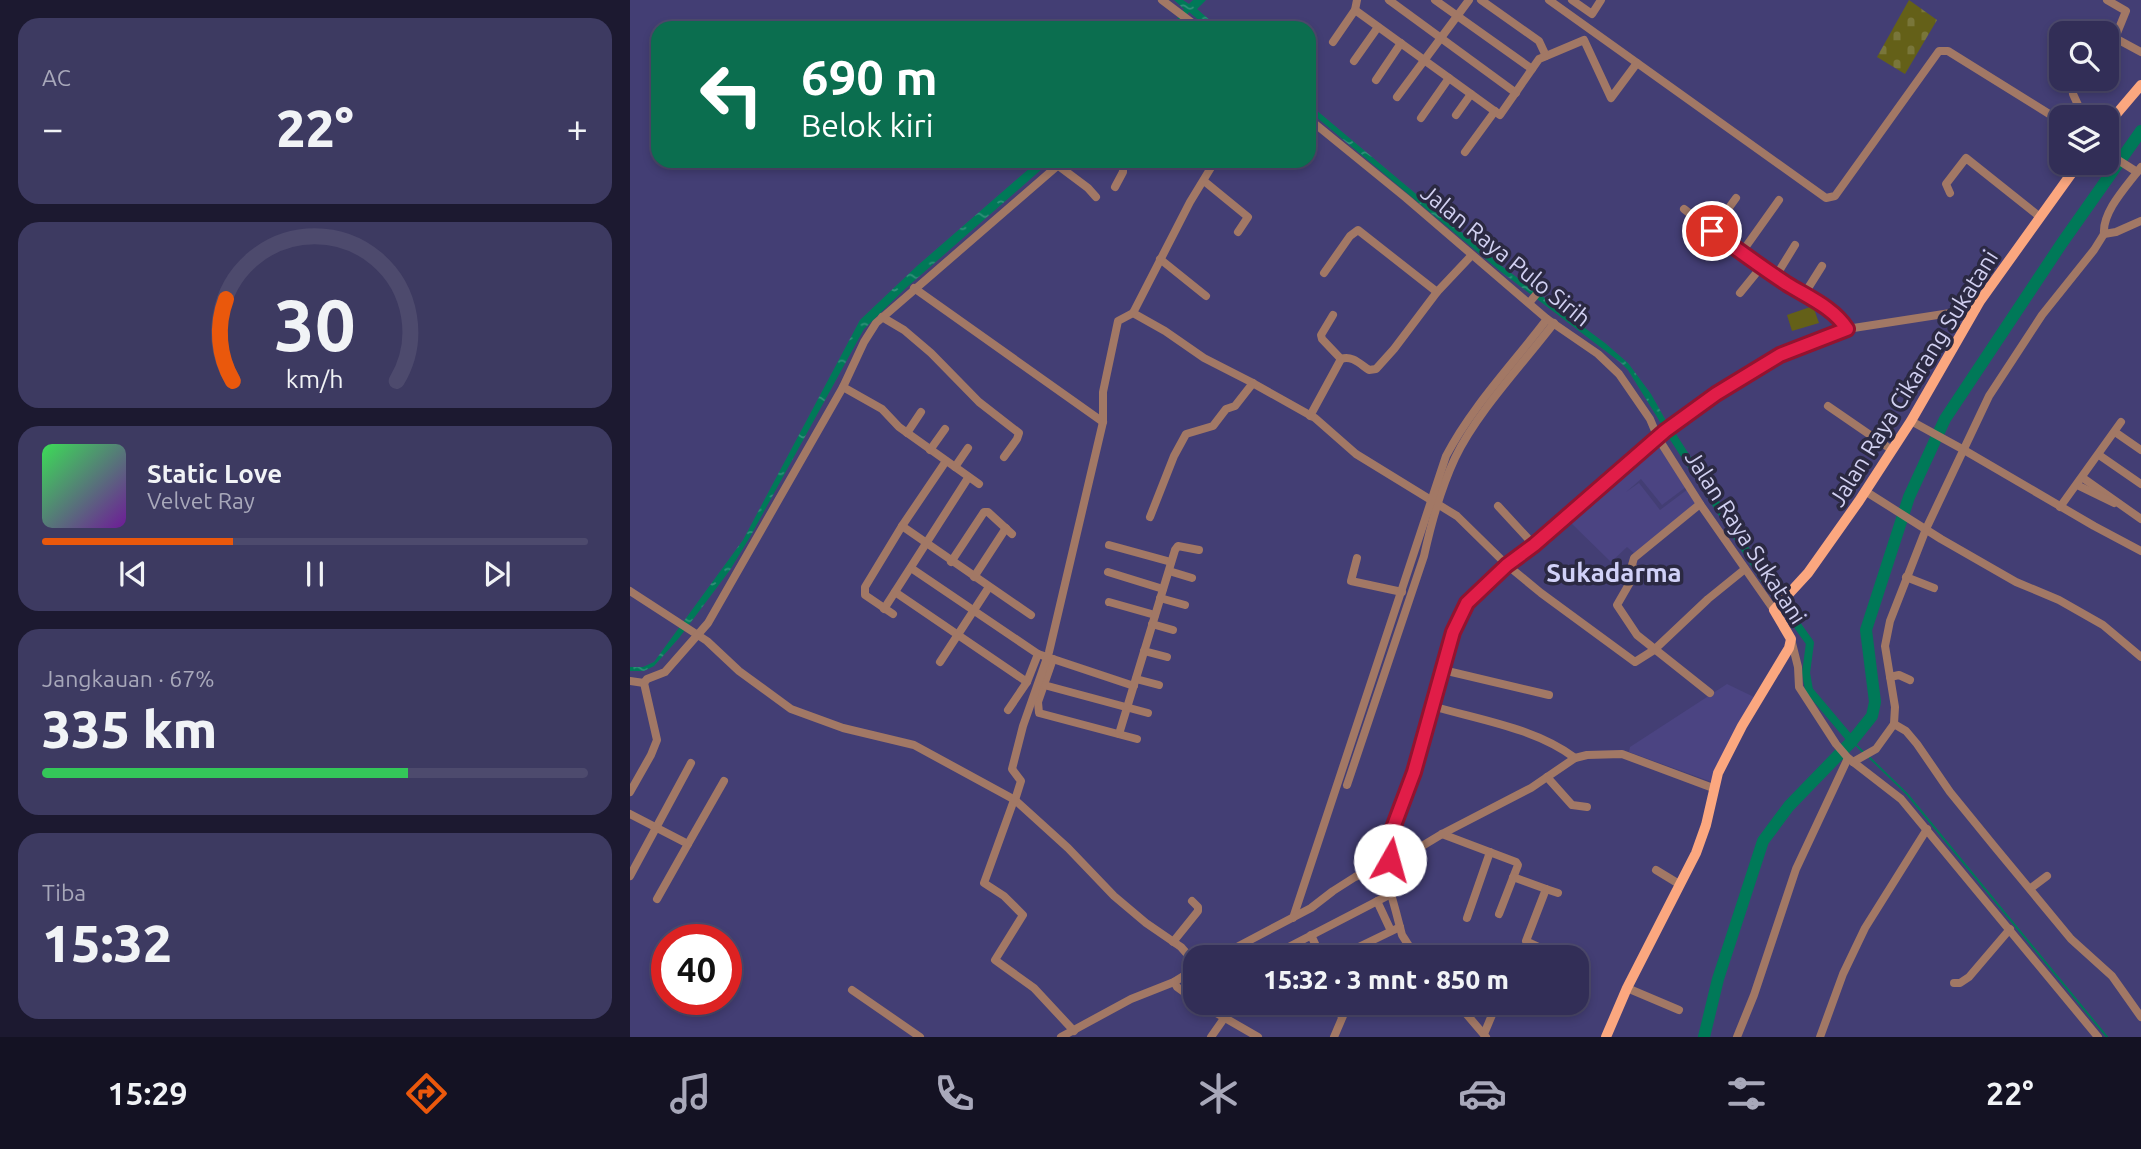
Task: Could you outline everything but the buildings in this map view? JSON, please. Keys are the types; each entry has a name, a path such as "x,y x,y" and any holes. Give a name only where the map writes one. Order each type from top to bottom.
{"main road":[{"path":"2119,111 2141,85"},
{"name":"Jalan Raya Cikarang Sukatani","path":"1779,604 1808,573 1892,450 1915,423 1976,309 2070,175"},
{"name":"Jalan Raya Sukatani","path":"1606,1037 1627,988 1694,858 1713,788 1742,726 1789,648 1791,639 1779,604"}],"street":[{"path":"1162,0 1185,20"},
{"path":"1333,42 1355,10 1357,0"},
{"path":"1389,0 1516,93"},
{"path":"1436,0 1532,69"},
{"path":"1397,97 1469,0"},
{"path":"1481,0 1539,41 1546,56"},
{"path":"1549,0 1826,198 1835,196 1939,51 1948,51 2049,114"},
{"path":"1572,0 1592,14 1601,0"},
{"path":"2107,0 2126,11"},
{"path":"2130,0 2114,37 2141,52"},
{"path":"1355,10 1500,115 1539,59 1584,40 1611,98 1637,63"},
{"path":"1354,61 1378,27"},
{"path":"1376,80 1401,43"},
{"path":"1421,118 1449,78"},
{"path":"1456,115 1471,94"},
{"path":"2073,94 2078,105"},
{"path":"1465,152 1495,111"},
{"name":"Jalan Raya Pulo Sirih","path":"1316,125 1406,198 1471,256 1535,295 1551,321 1598,354 1619,374 1662,435"},
{"path":"1950,193 1946,184 1966,158 2040,217"},
{"path":"1849,758 1876,749 1894,724 1895,707 1885,653 1886,636 1906,577 1926,529 2000,377 2042,315 2094,250 2104,234 2106,218 2139,170 2119,161"},
{"path":"644,683 647,679 665,672 708,622 843,387 864,342 882,317 1050,168"},
{"path":"1062,168 1096,197"},
{"path":"1115,187 1123,172 1122,168"},
{"path":"1074,1031 1034,988 995,960 1023,915 1004,896 985,883 1021,781 1012,769 1016,750 1046,657 1103,422 1103,392 1118,321 1133,313 1211,168"},
{"path":"1204,181 1248,217 1238,232"},
{"path":"1712,231 1735,198"},
{"path":"1742,253 1779,200"},
{"path":"1685,209 1742,253 1805,293 1841,320 1847,329"},
{"path":"2104,234 2141,221"},
{"path":"1324,273 1350,236 1358,230 1437,292"},
{"path":"1776,276 1795,246"},
{"path":"1310,416 1341,359 1354,359 1369,370 1376,369 1437,292 1471,256"},
{"path":"1160,259 1206,296"},
{"path":"1740,293 1762,266"},
{"path":"1805,293 1822,266"},
{"path":"914,288 1103,422"},
{"name":"Jalan Raya Sukatani","path":"1405,945 1395,929 1391,894 1392,871 1387,844 1414,772 1462,610 1507,565 1534,545 1673,425 1770,360 1847,329 1976,309"},
{"path":"1133,313 1166,331 1203,358 1310,416 1356,454 1470,526 1507,565 1635,662 1654,650 1708,599 1745,569"},
{"path":"1334,316 1321,335 1341,359"},
{"path":"882,317 904,330 931,353 979,402 1018,433 1017,439 1004,457"},
{"path":"1347,785 1402,592 1446,456 1496,390 1502,375 1551,321"},
{"path":"1496,390 1514,376 1551,321"},
{"path":"1502,375 1514,376"},
{"path":"1150,517 1174,456 1186,434 1213,426 1226,409 1235,406 1253,383"},
{"path":"843,387 883,409 892,421 907,433 979,484"},
{"path":"1828,406 1892,450"},
{"path":"907,433 921,412"},
{"path":"2060,507 2121,422"},
{"path":"1915,423 2141,551"},
{"path":"930,450 945,429"},
{"path":"2115,432 2141,450"},
{"name":"Jalan Raya Sukatani","path":"1662,435 1700,504 1745,569 1779,604"},
{"path":"955,467 968,448"},
{"path":"2099,455 2141,484"},
{"path":"893,614 864,591 902,526 946,461"},
{"path":"884,609 968,478"},
{"path":"2080,481 2141,519"},
{"path":"1865,491 2016,582 2059,600 2103,625 2141,657"},
{"path":"1293,918 1391,638 1424,556 1432,500"},
{"path":"1700,504 1634,558 1632,565 1636,572 1616,605 1637,635 1710,693"},
{"path":"1498,506 1534,545"},
{"path":"951,562 984,512 988,512 1009,531 974,577"},
{"path":"902,526 1031,615"},
{"path":"1109,545 1170,566 1192,578"},
{"path":"1119,734 1178,545 1199,550"},
{"path":"1357,558 1351,581 1402,592"},
{"path":"911,568 1046,657 1135,682 1160,685"},
{"path":"1108,572 1185,605"},
{"path":"1906,577 1934,588"},
{"path":"940,662 989,587"},
{"path":"630,591 719,650 738,671 791,709 842,728 914,745 1015,800 1068,848 1114,896 1183,951"},
{"path":"895,592 1027,682"},
{"path":"1109,602 1173,630"},
{"path":"1791,639 1798,667 1799,687 1836,744 1849,758 1901,799 2098,1037"},
{"path":"1144,651 1167,657"},
{"path":"1008,710 1046,657"},
{"path":"1046,657 1044,685 1038,702 1039,713 1137,739"},
{"path":"1443,670 1549,695"},
{"path":"1890,677 1899,675 1910,680"},
{"path":"630,681 644,683"},
{"path":"630,792 657,740 644,683"},
{"path":"1044,685 1148,713"},
{"path":"1432,706 1534,736 1557,745 1575,758"},
{"path":"1894,724 1906,731 1917,744 1950,792 2071,939 2112,976 2141,1017"},
{"path":"1241,945 1311,908 1355,877 1366,872 1392,871 1394,863 1442,834 1531,788 1575,758 1598,753 1622,754 1713,788"},
{"path":"1737,1037 1754,995 1796,869 1849,758"},
{"path":"630,876 691,763"},
{"path":"1547,777 1572,805 1587,807"},
{"path":"657,899 724,781"},
{"path":"630,814 688,844"},
{"path":"1820,1037 1843,974 1865,928 1927,829"},
{"path":"1442,834 1516,862 1518,865 1499,914"},
{"path":"1467,918 1490,852"},
{"path":"1656,870 1679,884"},
{"path":"2031,888 2046,876"},
{"path":"1513,877 1558,893"},
{"path":"1535,945 1526,941 1546,888"},
{"path":"1292,945 1391,894"},
{"path":"1173,942 1198,911 1198,906 1192,901"},
{"path":"1362,945 1395,929 1377,901"},
{"path":"1954,983 1960,983 1969,977 2010,929"},
{"path":"1311,935 1316,945"},
{"path":"1061,1037 1131,999 1183,976"},
{"path":"1174,982 1183,992"},
{"path":"1627,988 1679,1010"},
{"path":"852,990 920,1037"},
{"path":"1221,1015 1258,1037"},
{"path":"1334,1037 1341,1015"},
{"path":"1467,1015 1485,1036 1493,1015"},
{"path":"1211,1037 1225,1017"}],"shaded area":[{"path":"1657,444 1686,487 1662,505 1641,479 1626,492 1639,483 1660,510 1688,489 1697,504 1635,554 1627,547 1611,562 1568,520"},
{"path":"1727,684 1754,697 1712,782 1629,752 1630,747"}],"green space":[{"path":"1909,0 1937,20 1905,74 1877,57"},
{"path":"1813,306 1819,323 1792,331 1787,315"}],"water":[{"path":"1174,0 1183,0 1189,4 1193,0 1206,0 1197,9 1211,21 1200,21 1189,12 1183,21 1176,21 1184,9"},
{"path":"1316,110 1503,267 1628,363 1651,394 1674,435 1670,438 1628,370 1620,362 1500,271 1316,117"},
{"path":"1030,168 1043,168 906,288 864,329 730,570 679,638 654,666 644,671 630,671 630,667 643,667 654,662 743,540 860,320 917,266"}],"waterway":[{"path":"1704,1037 1718,979 1763,841 1789,806 1852,741 1872,716 1875,702 1866,630 1909,497 1945,419 2062,243 2141,131"},
{"path":"1668,429 1765,580 1810,643 1806,673 1809,690 1852,741"},
{"path":"1852,741 1863,752"},
{"path":"1870,758 1907,794 2107,1037"}],"district":[{"name":"Sukadarma","path":"1614,572"}],"route":[{"path":"1390,860 1387,844 1414,772 1453,632 1467,603 1507,565 1534,545 1665,431 1716,394 1780,355 1847,329 1841,320 1805,293 1712,231"}]}
